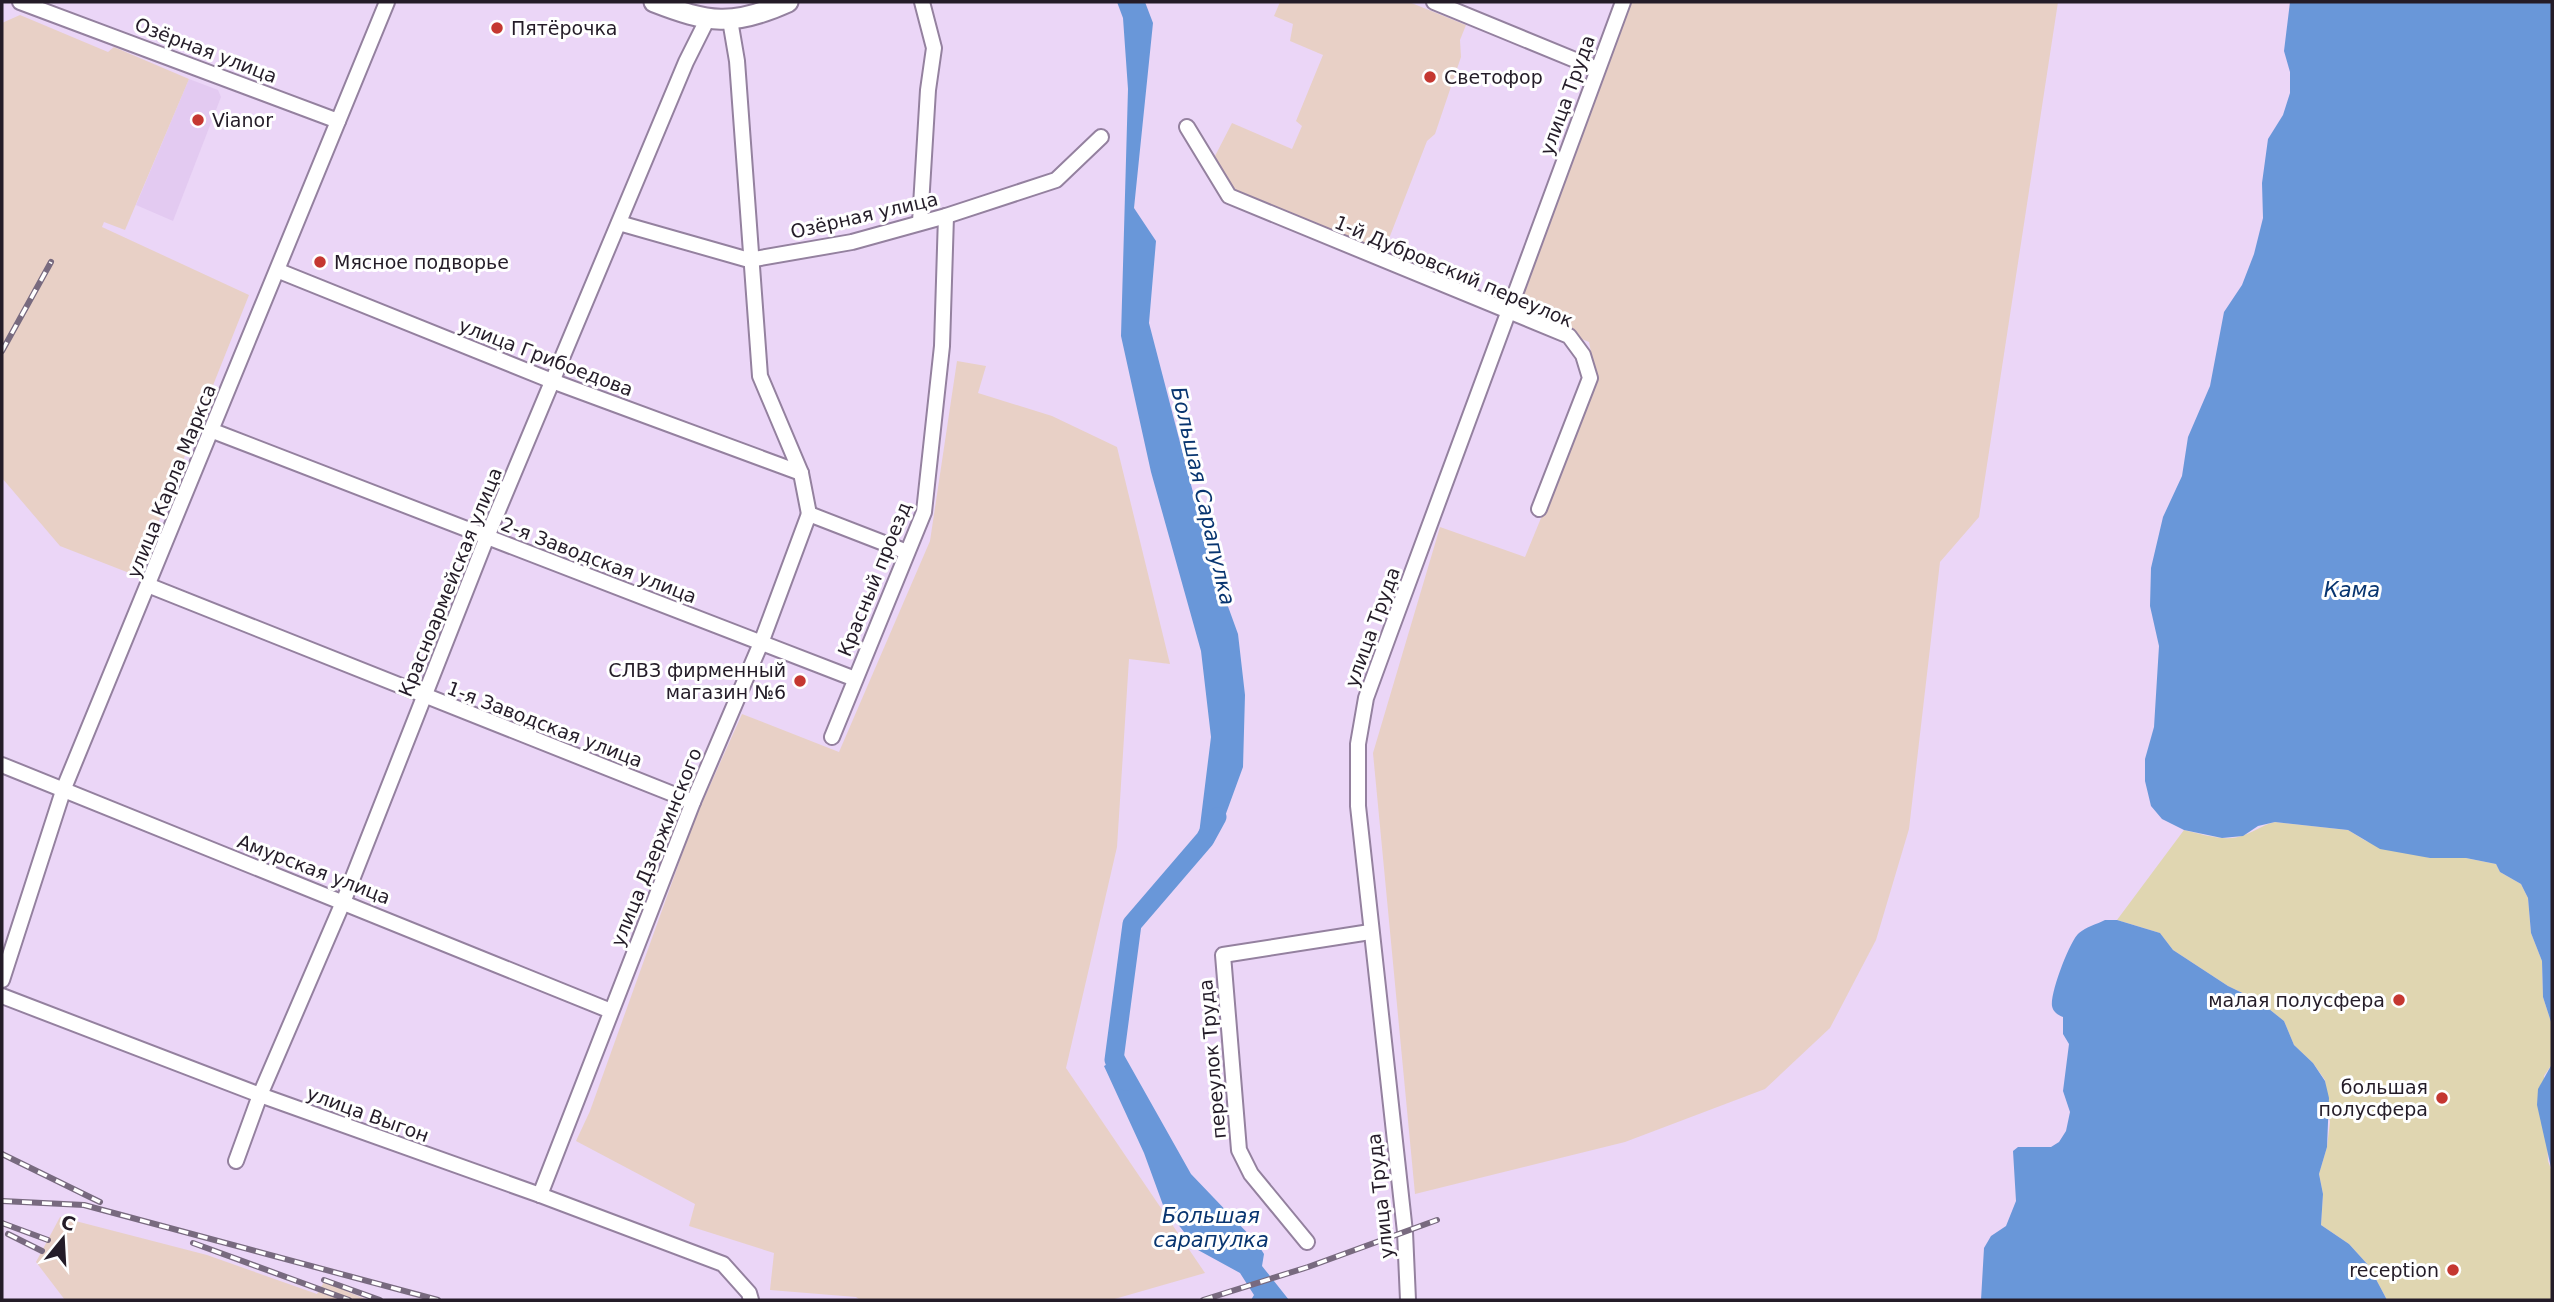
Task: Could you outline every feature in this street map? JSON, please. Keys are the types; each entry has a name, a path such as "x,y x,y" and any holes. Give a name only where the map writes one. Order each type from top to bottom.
{"main road":[{"path":"654,2 707,20 788,2"}],"street":[{"name":"Озёрная улица","path":"20,2 338,121"},
{"name":"улица Карла Маркса","path":"2,980 64,788 150,586 387,2"},
{"path":"920,222 928,90 934,48 922,2"},
{"path":"1434,2 1597,69"},
{"name":"улица Труда","path":"1408,1300 1405,1231 1358,806 1358,744 1366,698 1623,2"},
{"path":"741,13 737,61 749,260 760,376 801,473 809,514 906,552"},
{"name":"Красноармейская улица","path":"236,1161 260,1096 344,900 487,537 685,62 707,20"},
{"name":"1-й Дубровский переулок","path":"1187,127 1229,196 1569,336 1583,355 1590,378 1539,509"},
{"name":"Озёрная улица","path":"619,223 749,260 852,242 946,216 1056,180 1101,137"},
{"name":"Красный проезд","path":"832,737 924,512 943,346 946,216"},
{"name":"улица Грибоедова","path":"279,271 552,381 801,473"},
{"name":"2-я Заводская улица","path":"213,431 855,679"},
{"name":"улица Дзержинского","path":"540,1195 693,802 761,643 809,514"},
{"name":"1-я Заводская улица","path":"150,586 693,802"},
{"name":"Амурская улица","path":"2,765 64,788 159,830 344,900 611,1010"},
{"name":"переулок Труда","path":"1307,1242 1251,1174 1239,1150 1223,955 1370,932"},
{"name":"улица Выгон","path":"2,996 260,1096 540,1195 723,1265 749,1293 751,1300"}],"shaded area":[{"path":"1280,2 1409,2 1466,25 1460,40 1461,57 1435,134 1427,141 1383,254 1234,190 1215,156 1232,123 1292,149 1302,126 1296,121 1323,55 1290,41 1293,24 1274,16"},
{"path":"1632,2 2058,2 1979,517 1940,562 1909,829 1876,940 1830,1028 1765,1089 1625,1142 1415,1194 1373,753 1440,527 1525,557 1585,411 1596,378 1589,342 1517,313"},
{"path":"20,15 108,52 114,47 189,79 125,230 104,222 102,227 249,295 137,576 60,546 2,478 2,23"},
{"path":"189,79 218,90 221,97 173,221 136,205"},
{"path":"957,361 986,366 978,393 1052,416 1117,447 1170,664 1129,659 1117,847 1066,1068 1205,1273 1111,1300 860,1300 856,1297 770,1290 774,1253 689,1226 695,1204 576,1141 590,1111 694,821 742,714 839,752 930,541"},
{"path":"60,1217 207,1255 317,1294 324,1282 368,1300 65,1300 36,1262"}],"sand":[{"path":"2275,822 2348,830 2366,841 2430,858 2466,858 2496,864 2500,872 2521,884 2528,898 2531,933 2542,961 2543,997 2552,1025 2552,1064 2544,1076 2548,1161 2552,1172 2552,1300 2387,1300 2369,1266 2349,1244 2321,1225 2323,1194 2319,1174 2327,1147 2330,1122 2325,1080 2313,1063 2294,1045 2284,1021 2259,1001 2228,986 2173,950 2160,933 2117,920 2184,830 2230,838"}],"water":[{"path":"1117,2 1145,2 1153,23 1134,208 1156,241 1149,323 1209,554 1238,634 1245,695 1243,767 1224,819 1207,841 1199,834 1211,737 1201,651 1151,472 1121,336 1128,89 1123,18"},
{"name":"Кама","path":"2290,2 2552,2 2552,1025 2543,997 2542,961 2531,933 2528,898 2521,884 2500,872 2496,864 2466,858 2430,858 2380,849 2348,830 2275,822 2258,826 2243,836 2222,838 2184,830 2162,819 2151,806 2145,781 2145,759 2154,727 2159,646 2150,606 2151,568 2163,517 2182,476 2188,437 2210,386 2224,312 2242,285 2254,254 2263,218 2262,183 2268,139 2283,115 2290,93 2290,72 2284,51"},
{"path":"2105,920 2117,920 2160,933 2173,950 2228,986 2259,1001 2284,1021 2294,1045 2313,1063 2325,1081 2329,1098 2327,1147 2319,1174 2323,1194 2321,1225 2349,1244 2369,1266 2387,1300 1981,1300 1984,1248 1991,1236 2006,1226 2016,1201 2013,1151 2018,1147 2051,1147 2059,1142 2066,1131 2070,1112 2063,1091 2069,1044 2063,1034 2063,1017 2053,1010 2052,999 2061,967 2075,938 2085,929"},
{"name":"Большая сарапулка","path":"1124,1055 1191,1174 1257,1243 1264,1254 1262,1266 1289,1300 1251,1300 1254,1295 1240,1273 1198,1250 1163,1205 1144,1153 1104,1066"},
{"path":"2552,1064 2552,1172 2537,1105 2538,1089"}],"waterway":[{"name":"Большая Сарапулка","path":"1126,1081 1114,1060 1132,924 1205,839 1217,817"}],"railway":[{"path":"2,351 51,262"},
{"path":"2,1154 100,1202"},
{"path":"2,1201 84,1205 438,1300"},
{"path":"1203,1300 1308,1267 1437,1220"},
{"path":"2,1223 48,1240"},
{"path":"8,1234 42,1251"},
{"path":"193,1243 349,1300"},
{"path":"324,1280 380,1300"}],"place":[{"name":"Пятёрочка","path":"497,28"},
{"name":"Светофор","path":"1430,77"},
{"name":"Vianor","path":"198,120"},
{"name":"Мясное подворье","path":"320,262"},
{"name":"СЛВЗ фирменный магазин №6","path":"800,681"},
{"name":"малая полусфера","path":"2399,1000"},
{"name":"большая полусфера","path":"2442,1098"},
{"name":"reception","path":"2453,1270"}]}
